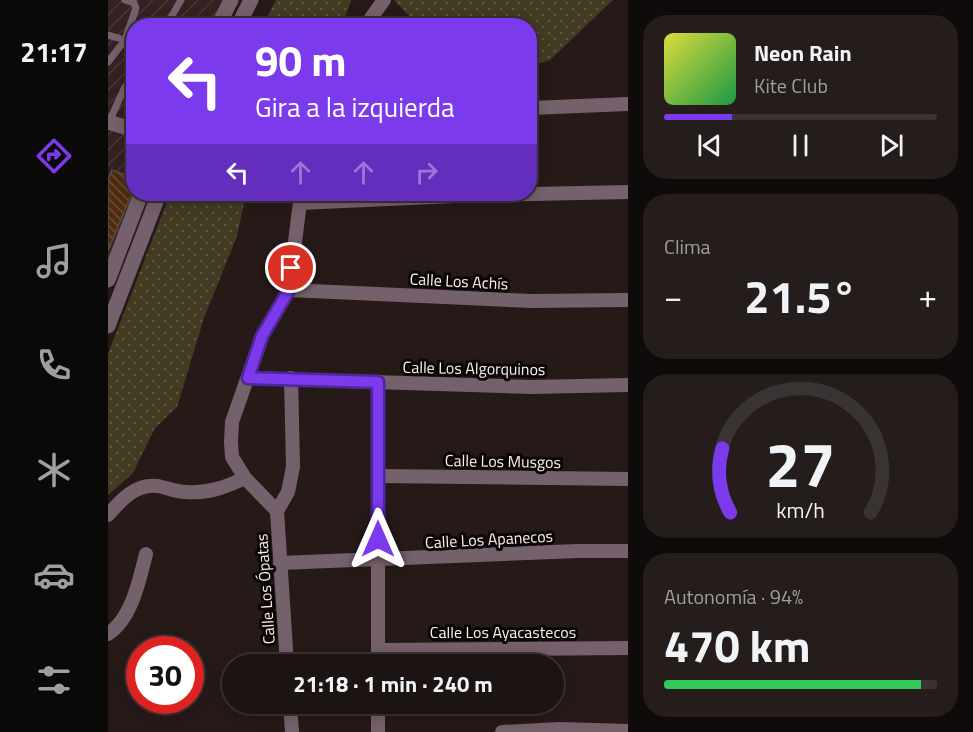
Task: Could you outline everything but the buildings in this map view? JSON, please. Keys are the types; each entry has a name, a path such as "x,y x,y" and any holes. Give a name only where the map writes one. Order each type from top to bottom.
{"street":[{"path":"222,18 231,0"},
{"path":"242,18 251,0"},
{"path":"371,18 384,0"},
{"path":"537,108 628,104"},
{"path":"109,122 126,127"},
{"path":"537,194 628,192"},
{"path":"108,280 138,201"},
{"path":"108,326 156,201"},
{"name":"Calle Los Ópatas","path":"277,511 245,478 232,457 232,422 262,336 289,290 300,201"},
{"name":"Calle Los Achís","path":"289,290 532,301 628,300"},
{"name":"Calle Los Algorquinos","path":"248,378 531,387 628,385"},
{"name":"Calle Los Ópatas","path":"286,654 277,511 288,492 293,467 291,378"},
{"path":"378,382 378,654"},
{"name":"Calle Los Musgos","path":"378,476 628,479"},
{"path":"108,515 134,490 148,485 198,493 215,490 245,478"},
{"name":"Calle Los Apanecos","path":"280,563 628,551"},
{"path":"108,634 118,627 135,594 146,554"},
{"name":"Calle Los Ayacastecos","path":"378,650 628,648"},
{"path":"291,714 292,732"},
{"path":"378,714 378,732"},
{"path":"502,732 559,729 628,731"}],"lane":[{"path":"125,0 134,3 136,8 133,18"},
{"path":"171,18 181,0"},
{"path":"108,34 126,40 108,62"},
{"path":"109,122 126,86"}],"shaded area":[{"path":"108,0 239,0 230,18 126,18 126,201 147,201 108,285"},
{"path":"276,0 351,0 345,18 267,18"},
{"path":"394,0 613,0 550,60 537,64 537,18 411,18"},
{"path":"167,201 244,201 237,236 204,318 177,407 155,428 133,473 108,495 108,354"}],"route":[{"path":"291,268 289,290 262,336 248,378 378,382 378,539"}]}
